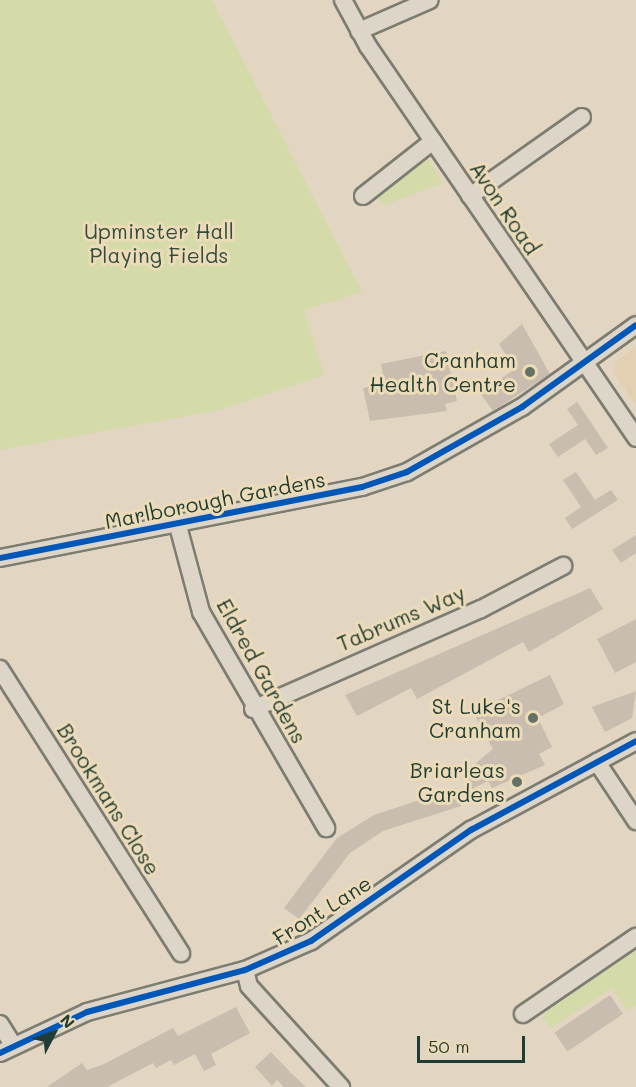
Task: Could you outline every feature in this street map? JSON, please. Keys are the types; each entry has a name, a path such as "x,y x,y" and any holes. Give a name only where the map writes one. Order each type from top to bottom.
{"street":[{"name":"Avon Road","path":"343,0 359,31 636,438"},
{"path":"359,31 430,0"},
{"path":"470,196 582,117"},
{"path":"363,196 433,141"},
{"name":"Marlborough Gardens","path":"0,558 178,526 362,487 407,472 459,447 636,326"},
{"name":"Eldred Gardens","path":"178,526 201,612 253,709 326,828"},
{"name":"Tabrums Way","path":"253,709 481,609 563,566"},
{"name":"Brookmans Close","path":"0,669 181,954"},
{"name":"Front Lane","path":"7,1049 87,1012 245,970 311,941 471,830 636,741"},
{"path":"597,762 636,821"},
{"path":"523,1014 636,937"},
{"path":"245,970 249,986 341,1087"},
{"path":"0,1024 7,1049"}],"shaded area":[{"path":"636,347 636,406 613,372 616,361"}],"green space":[{"name":"Upminster Hall Playing Fields","path":"0,0 212,0 362,292 304,310 324,375 219,410 0,450"},
{"path":"425,154 443,183 385,205 379,200 379,191"},
{"path":"636,951 636,1005 628,1011 612,988 551,1028 543,1018 546,1012"}],"building":[{"name":"Cranham Health Centre","path":"522,324 550,374 493,411 480,393 515,369 499,344"},
{"path":"446,351 457,401 445,404 447,411 370,421 363,388 385,384 381,364"},
{"path":"577,402 608,448 596,455 585,439 558,457 549,444 578,425 567,409"},
{"path":"576,472 595,500 611,490 618,500 572,529 565,518 581,507 563,480"},
{"path":"636,535 636,553 621,563 612,550"},
{"path":"590,588 603,609 529,652 523,642 417,699 411,688 357,716 345,695"},
{"path":"636,619 636,662 615,673 597,639"},
{"path":"550,675 564,704 538,718 552,747 539,754 545,765 492,788 488,781 472,789 463,774 493,749 473,712"},
{"path":"636,691 632,718 605,732 592,707"},
{"path":"456,788 461,806 383,831 350,853 299,919 284,908 337,838 374,815"},
{"path":"610,995 623,1014 567,1052 554,1032"},
{"path":"236,1007 250,1033 211,1054 216,1065 204,1071 195,1054 174,1065 171,1060 156,1068 153,1063 107,1087 47,1087 82,1063 87,1070 102,1065 173,1028 178,1036"},
{"path":"271,1052 306,1087 284,1087 277,1080 272,1086 255,1067"}],"cycle path":[{"path":"0,558 362,487 407,472 522,407 636,325"},
{"path":"0,1053 87,1012 245,970 311,941 471,830 636,741"}],"place":[{"name":"Cranham Health Centre","path":"530,372"},
{"name":"St Luke's Cranham","path":"533,718"},
{"name":"Briarleas Gardens","path":"517,782"}]}
